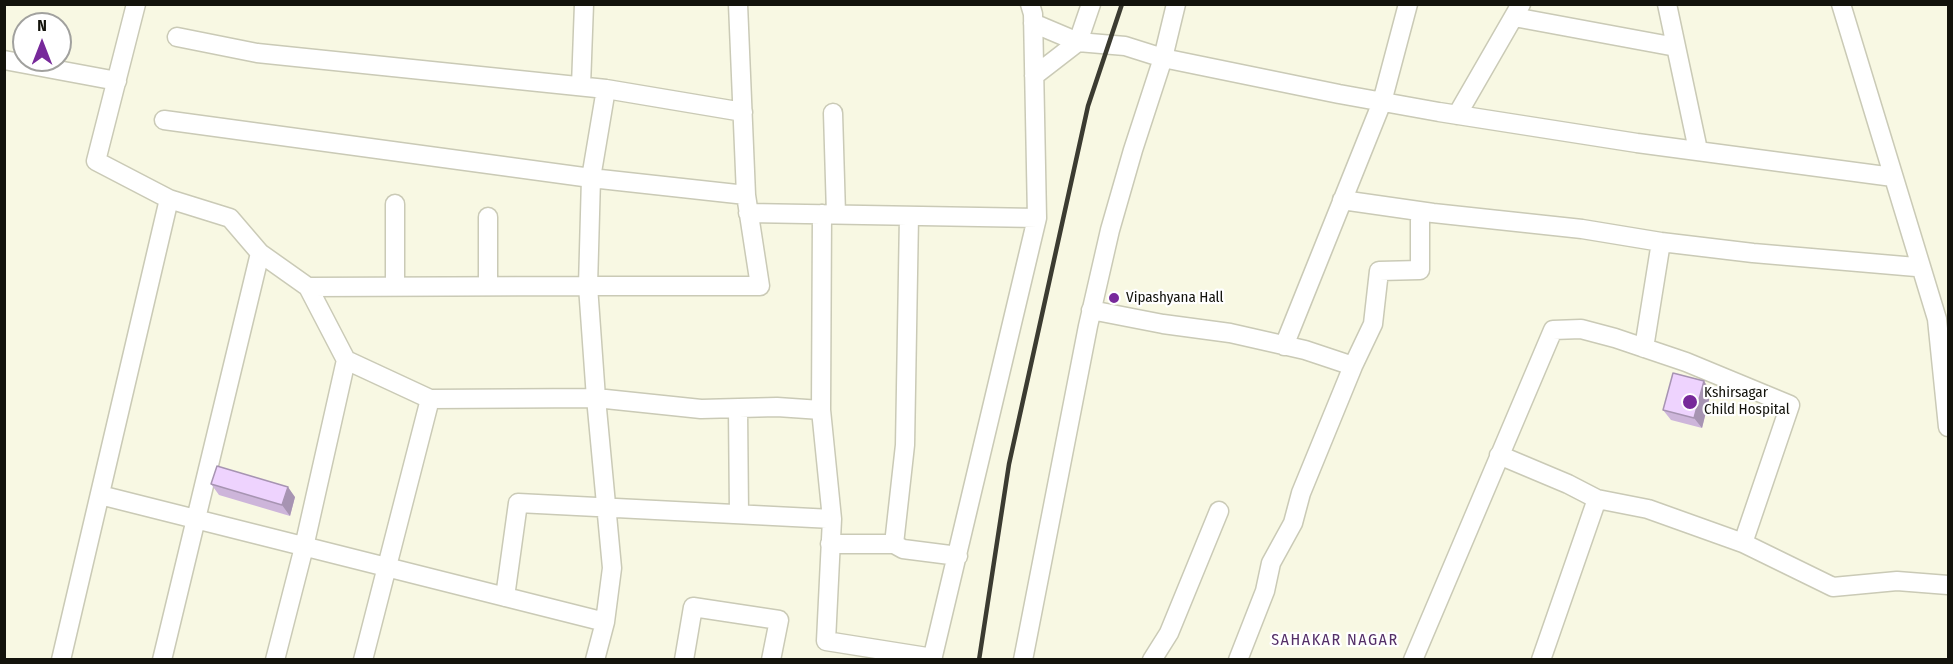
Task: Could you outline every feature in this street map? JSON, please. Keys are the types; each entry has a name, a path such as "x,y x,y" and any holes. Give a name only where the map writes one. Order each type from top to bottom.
{"street":[{"path":"136,4 96,161 169,199 230,218 260,253 308,287 346,360 430,399 596,398 701,409 777,407 821,410"},
{"path":"581,86 584,4"},
{"path":"308,287 760,286 747,204 738,4"},
{"path":"833,113 821,410 832,519 826,641 852,653 933,659 1037,218 1034,23 1030,4"},
{"path":"1034,76 1078,42 1091,4"},
{"path":"1023,660 1091,310 1110,230 1163,58 1176,4"},
{"path":"1284,345 1382,102 1408,4"},
{"path":"1667,4 1698,150"},
{"path":"1841,4 1937,319 1948,427"},
{"path":"1457,115 1517,11 1676,47"},
{"path":"1034,23 1078,42 1125,46 1163,58 1382,102 1457,115 1893,177"},
{"path":"177,37 257,53 606,89 743,112"},
{"path":"4,60 117,81"},
{"path":"595,660 604,622 612,567 588,286 591,178 606,89"},
{"path":"164,120 591,178 747,204 829,214 1037,218"},
{"path":"61,660 169,199"},
{"path":"1342,200 1420,212 1582,229 1661,242 1753,253 1920,266"},
{"path":"395,204 395,286"},
{"path":"1238,660 1265,591 1271,563 1293,523 1301,493 1353,366 1373,324 1379,271 1420,270 1420,212"},
{"path":"894,544 905,445 909,216"},
{"path":"488,217 488,286"},
{"path":"1644,348 1661,242"},
{"path":"162,660 260,253"},
{"path":"1091,310 1163,324 1230,333 1284,345 1353,366"},
{"path":"1413,660 1554,330 1581,329 1644,348 1686,362 1790,405 1743,543"},
{"path":"274,660 304,547 346,360"},
{"path":"363,660 430,399"},
{"path":"738,409 739,514"},
{"path":"1499,455 1568,484 1597,499 1648,509 1743,543 1833,586 1897,581 1948,585"},
{"path":"100,495 604,622"},
{"path":"1541,660 1597,499"},
{"path":"505,597 518,503 832,519"},
{"path":"1152,660 1169,633 1219,511"},
{"path":"830,544 894,544 903,549 958,556"},
{"path":"684,660 693,607 779,620 771,660"}],"building":[{"path":"1673,373 1704,381 1694,418 1663,410"},
{"path":"217,466 288,487 282,505 211,484"}],"railway":[{"path":"979,660 1009,464 1088,106 1122,4"}],"place":[{"name":"Vipashyana Hall","path":"1114,298"},
{"name":"Kshirsagar Child Hospital","path":"1690,402"}],"district":[{"name":"SAHAKAR NAGAR","path":"1335,641"}]}
